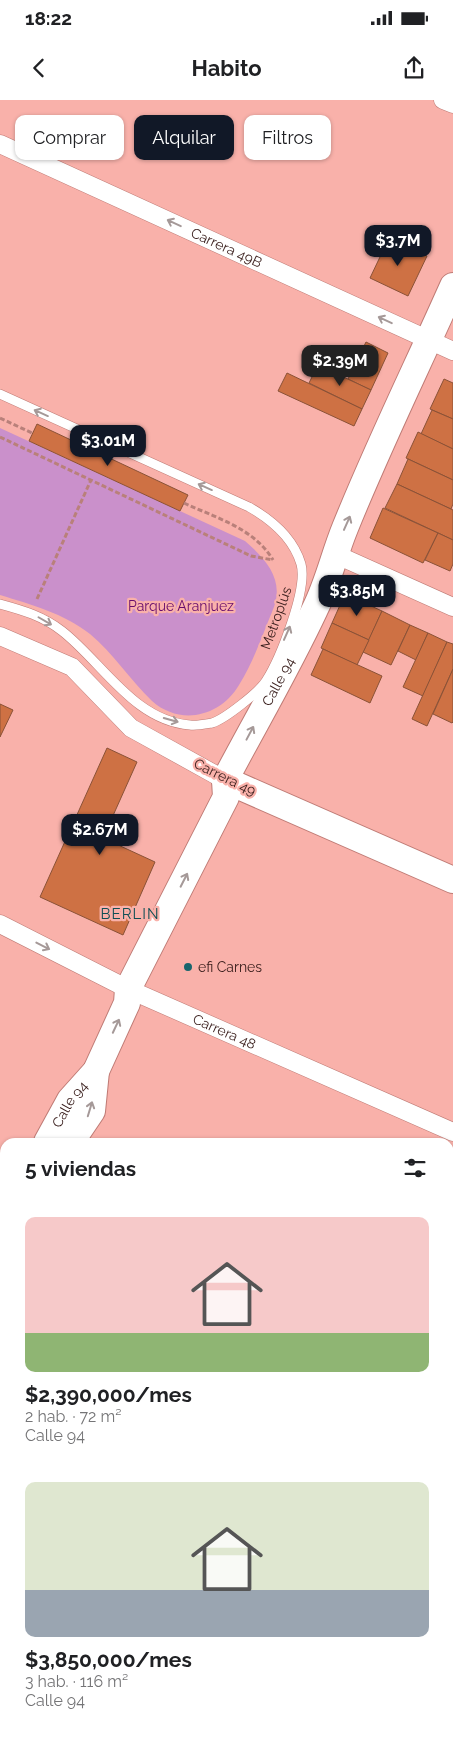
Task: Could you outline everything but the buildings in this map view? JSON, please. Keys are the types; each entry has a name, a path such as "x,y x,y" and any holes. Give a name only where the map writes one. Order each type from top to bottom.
{"street":[{"path":"443,100 453,104"},
{"name":"Carrera 49B","path":"0,144 453,351"},
{"name":"Calle 94","path":"49,1138 70,1100 96,1070 127,1003 128,989 226,797 226,780 316,609 337,555 344,530 416,364 430,339 453,286"},
{"path":"337,555 453,607"},
{"name":"Carrera 49","path":"0,636 72,667 132,728 226,780 453,880"},
{"name":"Carrera 48","path":"0,924 128,989 453,1132"},
{"name":"Calle 94","path":"74,1138 92,1111 96,1070"}],"lane":[{"name":"Metroplús","path":"0,394 270,518 284,532 301,564 303,584 295,615 265,682 232,711 214,722 190,726 165,719 140,705 67,635 31,612 0,604"}],"path":[{"path":"0,418 32,433"},
{"path":"0,437 251,556 273,560 265,547 250,534 184,502"},
{"path":"31,612 91,480"}],"green space":[{"name":"Parque Aranjuez","path":"0,428 245,541 267,564 275,581 276,601 249,668 231,696 221,705 211,711 187,715 175,714 163,709 144,693 98,641 80,627 47,610 0,595"}],"place":[{"name":"efi Carnes","path":"188,967"}],"district":[{"name":"BERLIN","path":"130,914"}]}
